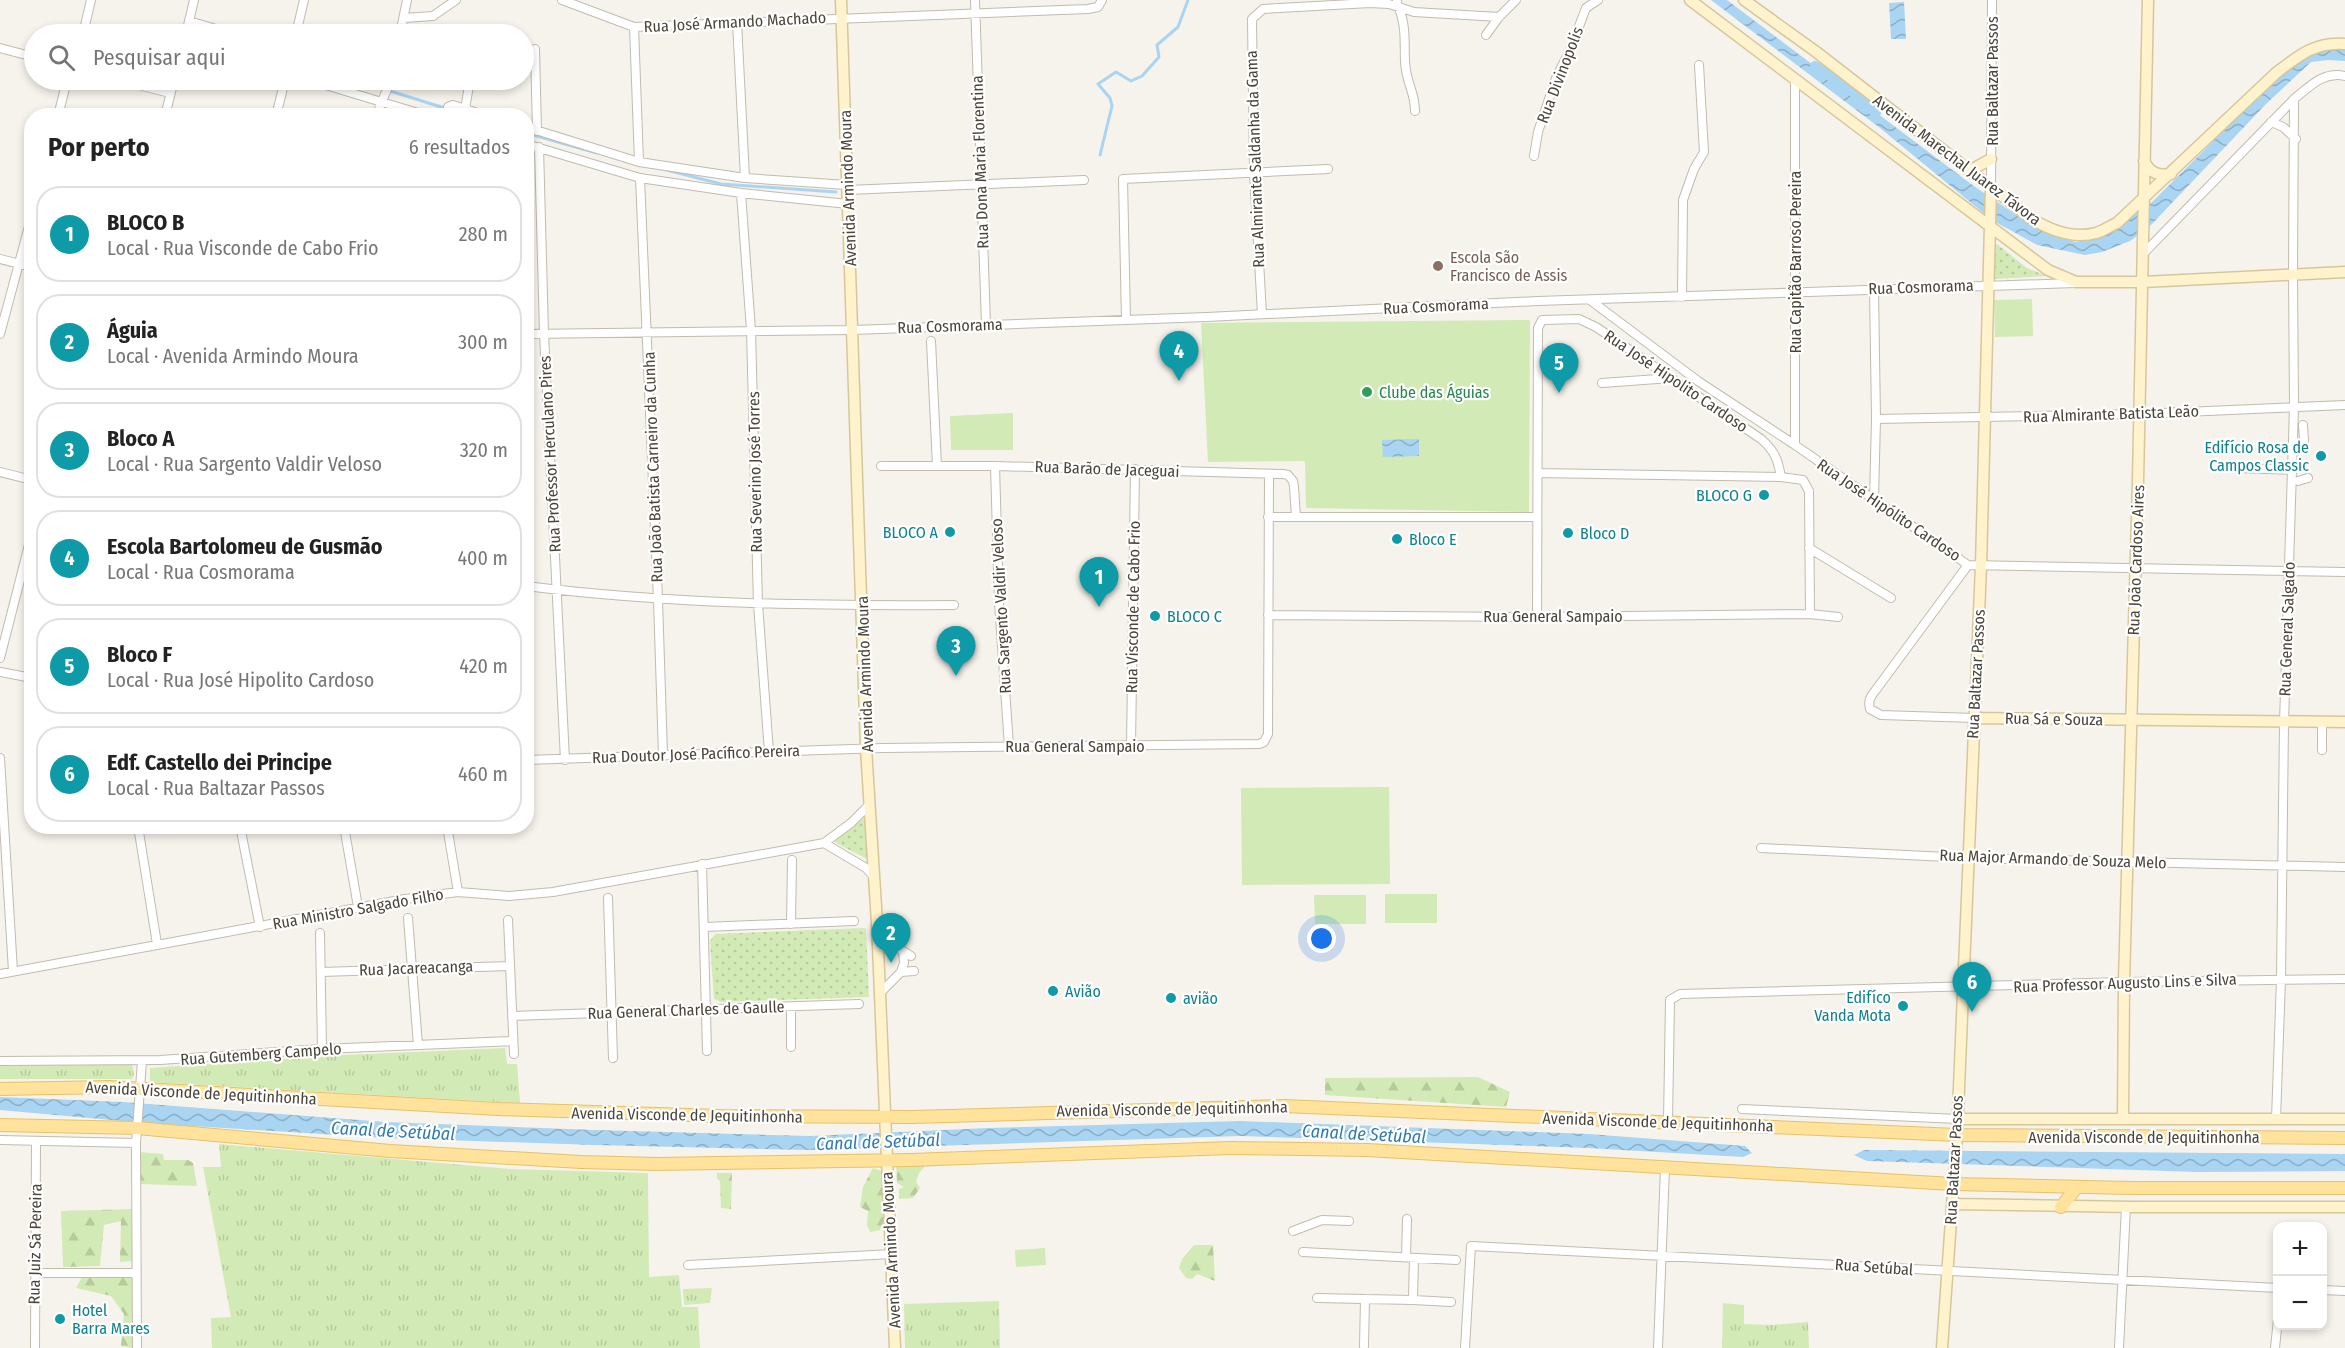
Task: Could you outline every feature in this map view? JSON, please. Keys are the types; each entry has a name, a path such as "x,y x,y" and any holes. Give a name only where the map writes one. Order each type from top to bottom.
{"main road":[{"name":"Avenida Visconde de Jequitinhonha","path":"0,1089 110,1087 545,1111 709,1116 884,1117 1284,1106 1668,1122 1956,1141 2345,1138"},
{"path":"0,1125 137,1126 390,1151 581,1162 657,1164 886,1155 1229,1148 1367,1150 1665,1168 2076,1187 2345,1188"},
{"path":"2061,1207 2076,1187"}],"street":[{"path":"85,24 91,0"},
{"path":"188,24 194,0"},
{"path":"298,24 304,0"},
{"path":"402,24 407,0"},
{"path":"404,18 433,16 456,0"},
{"name":"Rua José Armando Machado","path":"562,0 634,27 1088,9 1098,7 1102,0"},
{"name":"Avenida Armindo Moura","path":"841,0 866,748 877,929 895,1348"},
{"name":"Rua Dona Maria Florentina","path":"975,0 986,325"},
{"path":"1486,35 1499,17 1516,0"},
{"name":"Rua Divinopolis","path":"1534,156 1538,132 1556,78 1586,9 1598,0"},
{"name":"Avenida Marechal Juarez Távora","path":"1690,0 1990,224 2048,270 2076,282"},
{"name":"Avenida Marechal Juarez Távora","path":"1744,0 1815,51 1969,171 1991,191 2044,226 2075,235 2095,234 2117,223 2143,204 2211,132 2276,73 2301,54 2317,46 2345,44"},
{"name":"Rua Baltazar Passos","path":"1942,1348 1958,1119 1981,566 1992,159 1992,0"},
{"name":"Rua João Cardoso Aires","path":"2122,1119 2131,721 2137,632 2136,568 2148,0"},
{"path":"1397,3 1414,12 1499,17"},
{"path":"1397,3 1402,17 1406,41 1406,67 1414,95 1415,111"},
{"name":"Rua Almirante Saldanha da Gama","path":"1262,314 1254,172 1250,36 1252,20 1263,9 1397,3"},
{"path":"189,21 199,24"},
{"path":"737,22 745,178"},
{"path":"634,27 639,162"},
{"path":"0,48 24,54"},
{"path":"535,49 537,130"},
{"path":"1682,297 1683,200 1694,169 1704,152 1699,66"},
{"path":"2142,255 2294,99 2320,78 2331,74 2345,76"},
{"name":"Rua Capitão Barroso Pereira","path":"1795,79 1795,445"},
{"path":"60,108 64,90"},
{"path":"158,90 170,93"},
{"path":"167,108 171,90"},
{"path":"278,108 282,90"},
{"path":"380,108 386,90 415,108"},
{"path":"465,108 468,90"},
{"name":"Rua General Salgado","path":"2276,1119 2281,979 2284,723 2295,407 2293,273 2296,139 2294,99"},
{"path":"2271,122 2288,130 2296,139"},
{"path":"534,129 639,162 745,178 848,188 980,186 1084,180"},
{"path":"534,146 640,178 741,193 848,204"},
{"name":"Rua Professor Herculano Pires","path":"539,147 544,334 565,760"},
{"path":"1969,171 1992,159"},
{"path":"2144,160 2147,168 2154,173 2171,174"},
{"path":"1126,320 1123,179 1328,169"},
{"name":"Rua João Batista Carneiro da Cunha","path":"640,178 648,332 663,755"},
{"name":"Rua Severino José Torres","path":"741,193 751,330 758,604 769,752"},
{"path":"0,334 24,245"},
{"path":"0,259 24,265"},
{"name":"Rua Cosmorama","path":"534,334 853,330 1874,289 2143,282 2345,272"},
{"path":"1874,289 1876,419 1874,499"},
{"name":"Rua José Hipólito Cardoso","path":"1590,300 1698,381 1968,565 2345,572"},
{"name":"Rua José Hipolito Cardoso","path":"1538,473 1539,322 1547,319 1579,319 1590,322 1772,448 1778,459 1780,477"},
{"path":"931,341 937,466"},
{"path":"1602,383 1671,378"},
{"name":"Rua Almirante Batista Leão","path":"1876,419 2139,414 2345,405"},
{"path":"2303,424 2304,440"},
{"name":"Rua Barão de Jaceguai","path":"881,466 1135,469 1288,475 1293,481 1296,517"},
{"name":"Rua Sargento Valdir Veloso","path":"995,466 999,603 1009,746"},
{"path":"2238,468 2292,470"},
{"name":"Rua Visconde de Cabo Frio","path":"1131,746 1135,469"},
{"path":"0,472 24,478"},
{"path":"1537,617 1538,473 1798,479 1807,484 1809,491 1810,615"},
{"name":"Rua General Sampaio","path":"866,748 1131,746 1259,744 1264,742 1268,734 1269,474"},
{"path":"2298,481 2308,478"},
{"path":"1268,517 1537,517"},
{"path":"1809,548 1891,598"},
{"path":"0,658 24,564"},
{"name":"Rua Sá e Souza","path":"1968,565 1869,699 1870,709 1881,715 1975,718 2345,722"},
{"path":"534,587 658,600 863,606 954,605"},
{"name":"Rua General Sampaio","path":"1268,615 1838,616"},
{"path":"0,672 24,676"},
{"path":"2322,722 2322,750"},
{"name":"Rua Doutor José Pacífico Pereira","path":"534,760 866,748"},
{"path":"0,758 13,971"},
{"name":"Rua Ministro Salgado Filho","path":"0,974 358,907 458,892 508,896 554,892 824,843 851,823 869,805"},
{"path":"139,834 158,944"},
{"path":"242,834 260,927"},
{"path":"345,834 358,907"},
{"path":"448,834 458,892"},
{"path":"824,843 866,868 874,877"},
{"name":"Rua Major Armando de Souza Melo","path":"1761,848 1968,858 2345,867"},
{"path":"791,924 792,860"},
{"path":"702,864 707,1051"},
{"path":"608,898 613,1058"},
{"path":"408,918 418,1045"},
{"path":"508,920 514,1054"},
{"path":"704,927 854,921"},
{"path":"877,929 890,943 911,956"},
{"path":"320,933 322,1049"},
{"path":"879,993 901,972 904,963 903,952"},
{"name":"Rua Jacareacanga","path":"321,972 510,966"},
{"path":"901,972 914,971"},
{"name":"Rua Professor Augusto Lins e Silva","path":"1668,1122 1670,1000 1680,994 2124,982 2345,979"},
{"name":"Rua General Charles de Gaulle","path":"512,1016 860,1004"},
{"path":"790,1047 791,1007"},
{"name":"Rua Gutemberg Campelo","path":"4,1061 142,1061 322,1049 513,1041"},
{"path":"137,1348 136,1143 142,1061"},
{"path":"1742,1109 1958,1119"},
{"name":"Avenida Visconde de Jequitinhonha","path":"1958,1119 2345,1119"},
{"path":"0,1140 136,1143"},
{"name":"Rua Juiz Sá Pereira","path":"35,1348 36,1141"},
{"path":"1658,1348 1665,1168"},
{"path":"1952,1204 2061,1207 2345,1207"},
{"path":"2119,1348 2126,1207"},
{"path":"1407,1219 1413,1300"},
{"path":"1293,1231 1322,1221 1349,1221"},
{"name":"Rua Setúbal","path":"1465,1348 1472,1246 2273,1288"},
{"path":"1303,1252 1456,1260"},
{"path":"688,1265 892,1254"},
{"path":"34,1273 136,1273"},
{"path":"2327,1290 2345,1291"},
{"path":"1317,1298 1451,1302"},
{"path":"1364,1346 1365,1299"},
{"path":"2275,1348 2276,1330"}],"green space":[{"path":"1997,244 2027,268 2047,276 1995,279 1994,246"},
{"path":"2032,299 2033,336 1995,337 1994,300"},
{"name":"Clube das Águias","path":"1530,320 1529,512 1306,508 1305,461 1208,462 1201,323"},
{"path":"1013,413 1013,450 951,450 950,416"},
{"path":"1389,787 1390,884 1242,885 1241,788"},
{"path":"866,818 867,859 834,840"},
{"path":"1385,894 1437,894 1437,923 1385,923"},
{"path":"1314,895 1366,895 1366,924 1315,924"},
{"path":"866,929 869,997 721,1002 714,999 710,941 715,934"},
{"path":"505,1048 507,1064 517,1064 520,1103 150,1082 150,1068 343,1055"},
{"path":"0,1062 132,1064 134,1075 132,1079 0,1079"},
{"path":"1478,1077 1510,1092 1506,1107 1325,1095 1325,1078"},
{"path":"219,1144 511,1169 648,1173 649,1277 679,1275 682,1307 698,1307 700,1348 212,1348 211,1318 231,1317 203,1167 221,1167"},
{"path":"139,1152 163,1154 164,1160 188,1160 193,1163 197,1186 140,1184"},
{"path":"896,1161 927,1164 919,1173 916,1182 920,1188 913,1198 899,1199 899,1189 904,1187 897,1183"},
{"path":"873,1168 884,1172 885,1202 882,1214 885,1218 880,1230 870,1232 867,1225 868,1211 860,1207 863,1187"},
{"path":"717,1173 732,1173 731,1209 721,1208 720,1181"},
{"path":"133,1209 133,1261 120,1262 121,1221 104,1225 100,1266 63,1267 61,1211"},
{"path":"1194,1245 1213,1245 1215,1281 1197,1274 1192,1279 1186,1278 1179,1268 1182,1259"},
{"path":"1045,1248 1046,1265 1016,1267 1015,1250"},
{"path":"82,1277 133,1277 133,1348 121,1346 124,1314 111,1296 76,1288"},
{"path":"712,1288 710,1303 684,1305 683,1289"},
{"path":"999,1301 1000,1348 905,1348 904,1304"},
{"path":"1723,1303 1744,1305 1744,1324 1771,1325 1808,1322 1809,1348 1722,1348"}],"water":[{"path":"1711,0 1727,0 1971,184 2035,228 2075,242 2093,239 2113,230 2149,205 2287,68 2318,46 2345,47 2345,61 2311,62 2266,104 2151,225 2130,241 2102,252 2085,255 2037,245 1992,220 1880,128"},
{"path":"1904,2 1906,39 1891,39 1889,3"},
{"path":"1419,439 1419,456 1383,457 1382,440"},
{"name":"Canal de Setúbal","path":"0,1097 123,1102 385,1122 810,1136 1240,1121 1589,1134 1745,1146 1752,1153 1743,1157 1588,1148 1241,1136 809,1150 594,1145 385,1138 145,1123 0,1110"},
{"path":"1864,1150 2345,1154 2345,1171 2197,1172 1867,1161 1854,1155"}],"waterway":[{"path":"1100,155 1112,106 1110,98 1098,84 1116,72 1131,81 1142,76 1159,57 1157,45 1178,27 1188,0"},
{"path":"1815,66 1851,90 1876,113"},
{"path":"387,90 444,108"},
{"path":"534,135 597,153"},
{"path":"659,168 721,184 836,192"}],"place":[{"name":"Escola São Francisco de Assis","path":"1438,266"},
{"name":"Escola Bartolomeu de Gusmão","path":"1179,381"},
{"name":"Clube das Águias","path":"1367,392"},
{"name":"Bloco F","path":"1559,393"},
{"name":"Edifício Rosa de Campos Classic","path":"2321,456"},
{"name":"BLOCO G","path":"1764,495"},
{"name":"BLOCO A","path":"950,532"},
{"name":"Bloco D","path":"1568,533"},
{"name":"Bloco E","path":"1397,539"},
{"name":"BLOCO B","path":"1099,607"},
{"name":"BLOCO C","path":"1155,616"},
{"name":"Bloco A","path":"956,676"},
{"name":"Águia","path":"891,963"},
{"name":"Avião","path":"1053,991"},
{"name":"avião","path":"1171,998"},
{"name":"Edifíco Vanda Mota","path":"1903,1006"},
{"name":"Edf. Castello dei Principe","path":"1972,1012"},
{"name":"Hotel Barra Mares","path":"60,1319"}]}
